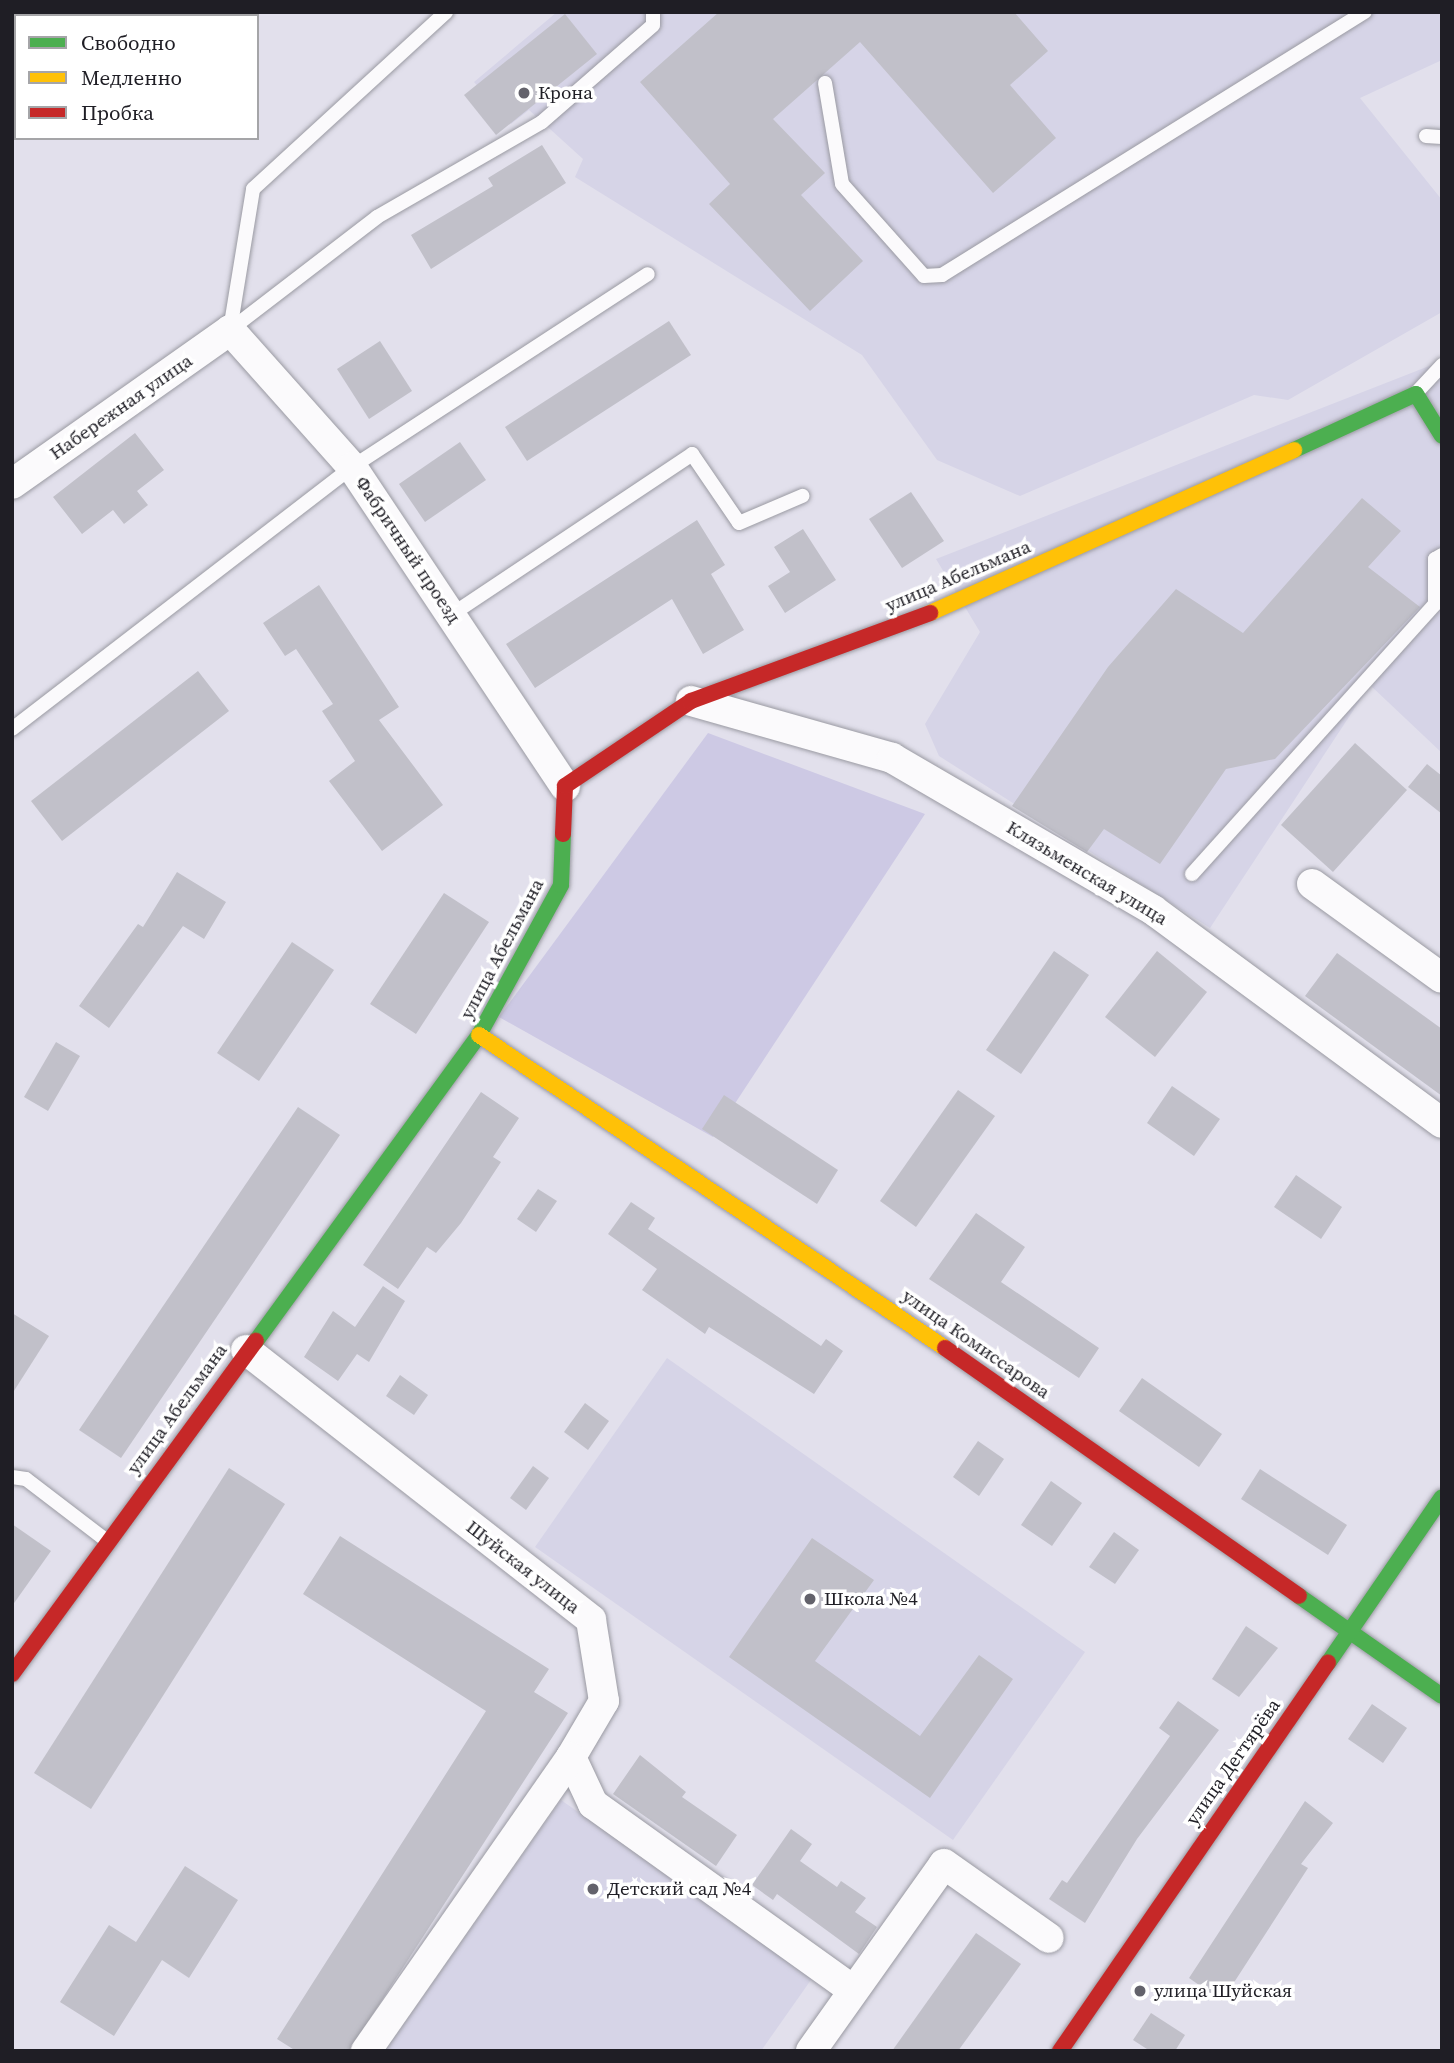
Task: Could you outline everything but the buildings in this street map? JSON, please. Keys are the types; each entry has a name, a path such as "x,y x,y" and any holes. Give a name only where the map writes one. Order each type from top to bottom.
{"street":[{"name":"Фабричный проезд","path":"230,330 352,467 565,786"},
{"name":"Набережная улица","path":"12,484 230,330"},
{"path":"1416,394 1442,436"},
{"name":"улица Абельмана","path":"12,1674 246,1350 479,1035 561,885 565,786 691,701 962,601 1416,394"},
{"name":"Клязьменская улица","path":"691,701 892,758 1153,910 1442,1123"},
{"path":"1312,884 1442,978"},
{"name":"улица Комиссарова","path":"479,1035 882,1304 1348,1633 1442,1696"},
{"name":"Шуйская улица","path":"246,1350 591,1620 604,1701 571,1757 366,2051"},
{"name":"улица Дегтярёва","path":"1060,2051 1442,1497"},
{"path":"571,1757 593,1804 851,1989"},
{"path":"811,2051 851,1989 944,1864 1049,1938"}],"lane":[{"path":"230,330 253,189 446,12"},
{"path":"230,330 377,217 542,122 653,25 653,12"},
{"path":"825,83 842,184 924,276 942,275 1365,12"},
{"path":"1426,136 1442,137"},
{"path":"12,729 352,467 648,274"},
{"path":"1416,394 1442,365"},
{"path":"451,615 692,454 739,523 802,496"},
{"path":"1192,874 1435,604 1435,559 1442,555"},
{"path":"12,1477 26,1479 107,1541"}],"shaded area":[{"path":"557,12 1442,12 1442,60 1360,98 1442,200 1442,312 1288,400 1254,395 1020,496 937,460 862,355 575,177 583,159 529,110 511,124 474,82"},
{"path":"1442,361 1442,753 1370,685 1210,928 939,756 925,724 980,632 936,559"},
{"path":"708,733 925,814 713,1137 499,1017"},
{"name":"Школа №4","path":"667,1358 1085,1652 953,1840 535,1547"},
{"name":"Детский сад №4","path":"561,1800 813,1977 761,2051 385,2051"}],"traffic: fast":[{"path":"1294,450 1416,394 1442,436"},
{"path":"256,1341 479,1035 561,885 563,834"},
{"path":"1328,1663 1442,1497"},
{"path":"1299,1596 1442,1696"}],"traffic: slow":[{"path":"930,613 1294,450"},
{"path":"479,1035 945,1348"}],"traffic: jam":[{"path":"563,834 565,786 691,701 930,613"},
{"path":"12,1674 256,1341"},
{"path":"945,1348 1299,1596"},
{"path":"1060,2051 1328,1663"}],"place":[{"name":"Крона","path":"524,93"},
{"name":"Школа №4","path":"810,1599"},
{"name":"Детский сад №4","path":"593,1889"},
{"name":"улица Шуйская","path":"1140,1991"}]}
